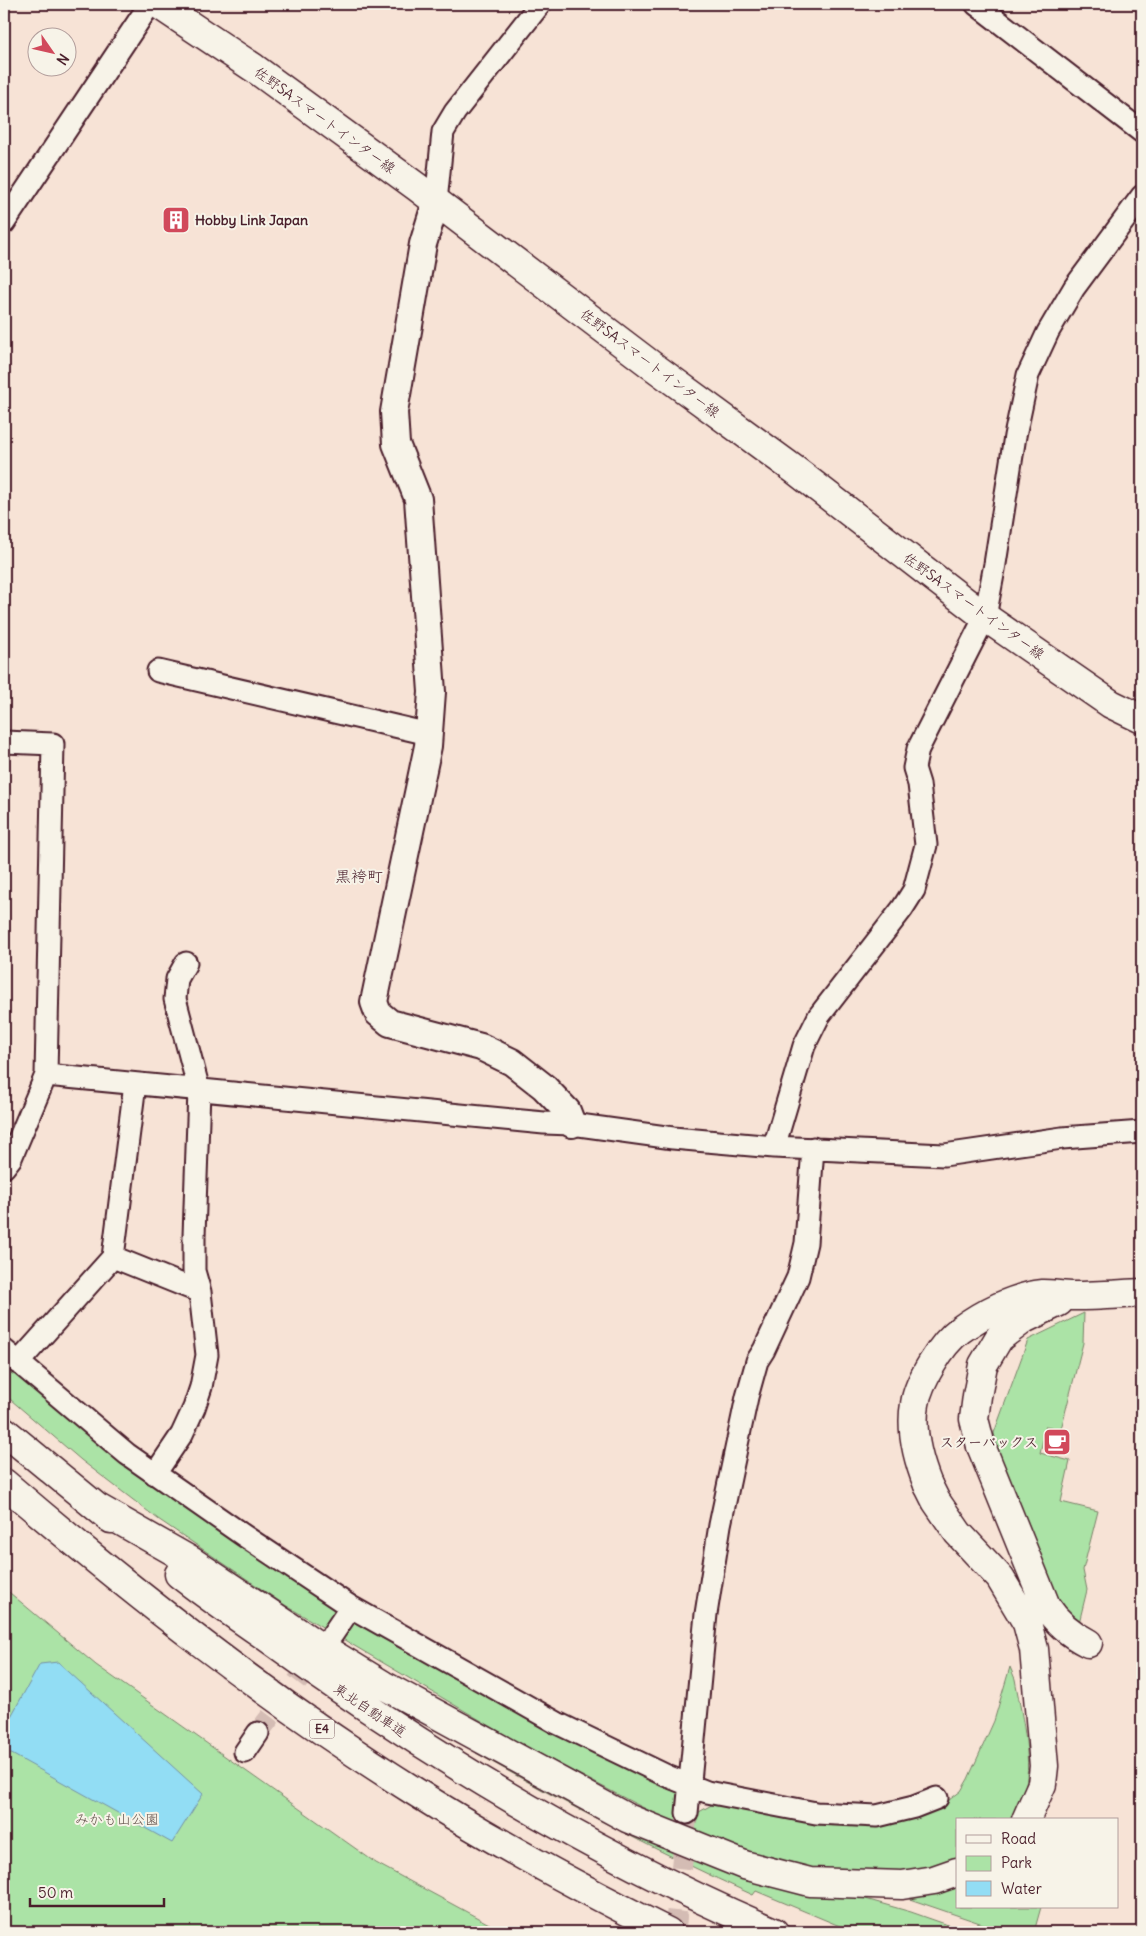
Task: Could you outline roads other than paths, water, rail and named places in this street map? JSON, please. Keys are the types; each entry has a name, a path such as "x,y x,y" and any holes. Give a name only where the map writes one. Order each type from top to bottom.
{"main road":[{"name":"佐野SAスマートインター線","path":"158,4 254,68 417,187 650,364 795,470 985,617 1111,704 1142,719"},
{"path":"1027,1818 1042,1784 1044,1766 1034,1648 1027,1623 1000,1578 958,1532 936,1501 928,1485 920,1466 914,1437 915,1403 924,1379 941,1351 959,1331 1010,1302 1043,1294 1074,1296 1142,1293"},
{"path":"1074,1296 1024,1319 1000,1338 983,1365 974,1419 986,1464 1046,1606 1055,1620 1088,1643"},
{"name":"東北自動車道","path":"4,1430 189,1581 344,1693 437,1755 523,1806 617,1857 774,1932"},
{"name":"E4","path":"4,1483 75,1544 157,1609 271,1694 343,1744 501,1844 594,1895 668,1932"},
{"path":"98,1508 191,1561 311,1641 383,1685 628,1818 744,1865 810,1882 902,1885 934,1880 956,1872"}],"street":[{"path":"4,223 150,4"},
{"path":"540,4 455,112 443,132 436,202 423,244 394,412 396,444 418,499 432,692 426,756 374,1002 378,1013 390,1023 482,1047 512,1062 544,1087 567,1111 572,1124"},
{"path":"976,4 1142,132"},
{"path":"774,1147 804,1046 819,1016 885,934 914,890 926,845 919,784 914,768 918,749 985,617 996,564 1015,436 1028,375 1048,332 1074,288 1142,196"},
{"path":"158,671 429,734"},
{"path":"4,742 52,744 46,1075 11,1158 4,1167"},
{"path":"155,1474 182,1434 194,1408 201,1388 207,1355 200,1292 194,1271 199,1090 175,999 177,979 186,963"},
{"path":"46,1075 544,1123 572,1124 673,1138 774,1147 944,1155 1062,1138 1142,1132"},
{"path":"135,1084 113,1257 11,1357 127,1454 243,1535 351,1607 557,1723 706,1792 816,1813 877,1816 914,1807 937,1798"},
{"path":"686,1813 706,1614 720,1525 747,1397 757,1361 764,1350 798,1276 806,1243 814,1148"},
{"path":"113,1257 200,1292"},
{"path":"332,1636 351,1607"},
{"path":"245,1752 258,1733"}],"water":[{"path":"58,1662 203,1794 172,1843 8,1752 4,1729 40,1664"}],"tunnel":[{"path":"258,1733 317,1656"},
{"path":"675,1932 687,1813"}],"place":[{"name":"Hobby Link Japan","path":"176,220"},
{"name":"スターバックス","path":"1057,1442"}],"district":[{"name":"黒袴町","path":"359,876"}],"park label":[{"name":"みかも山公園","path":"117,1819"}]}
